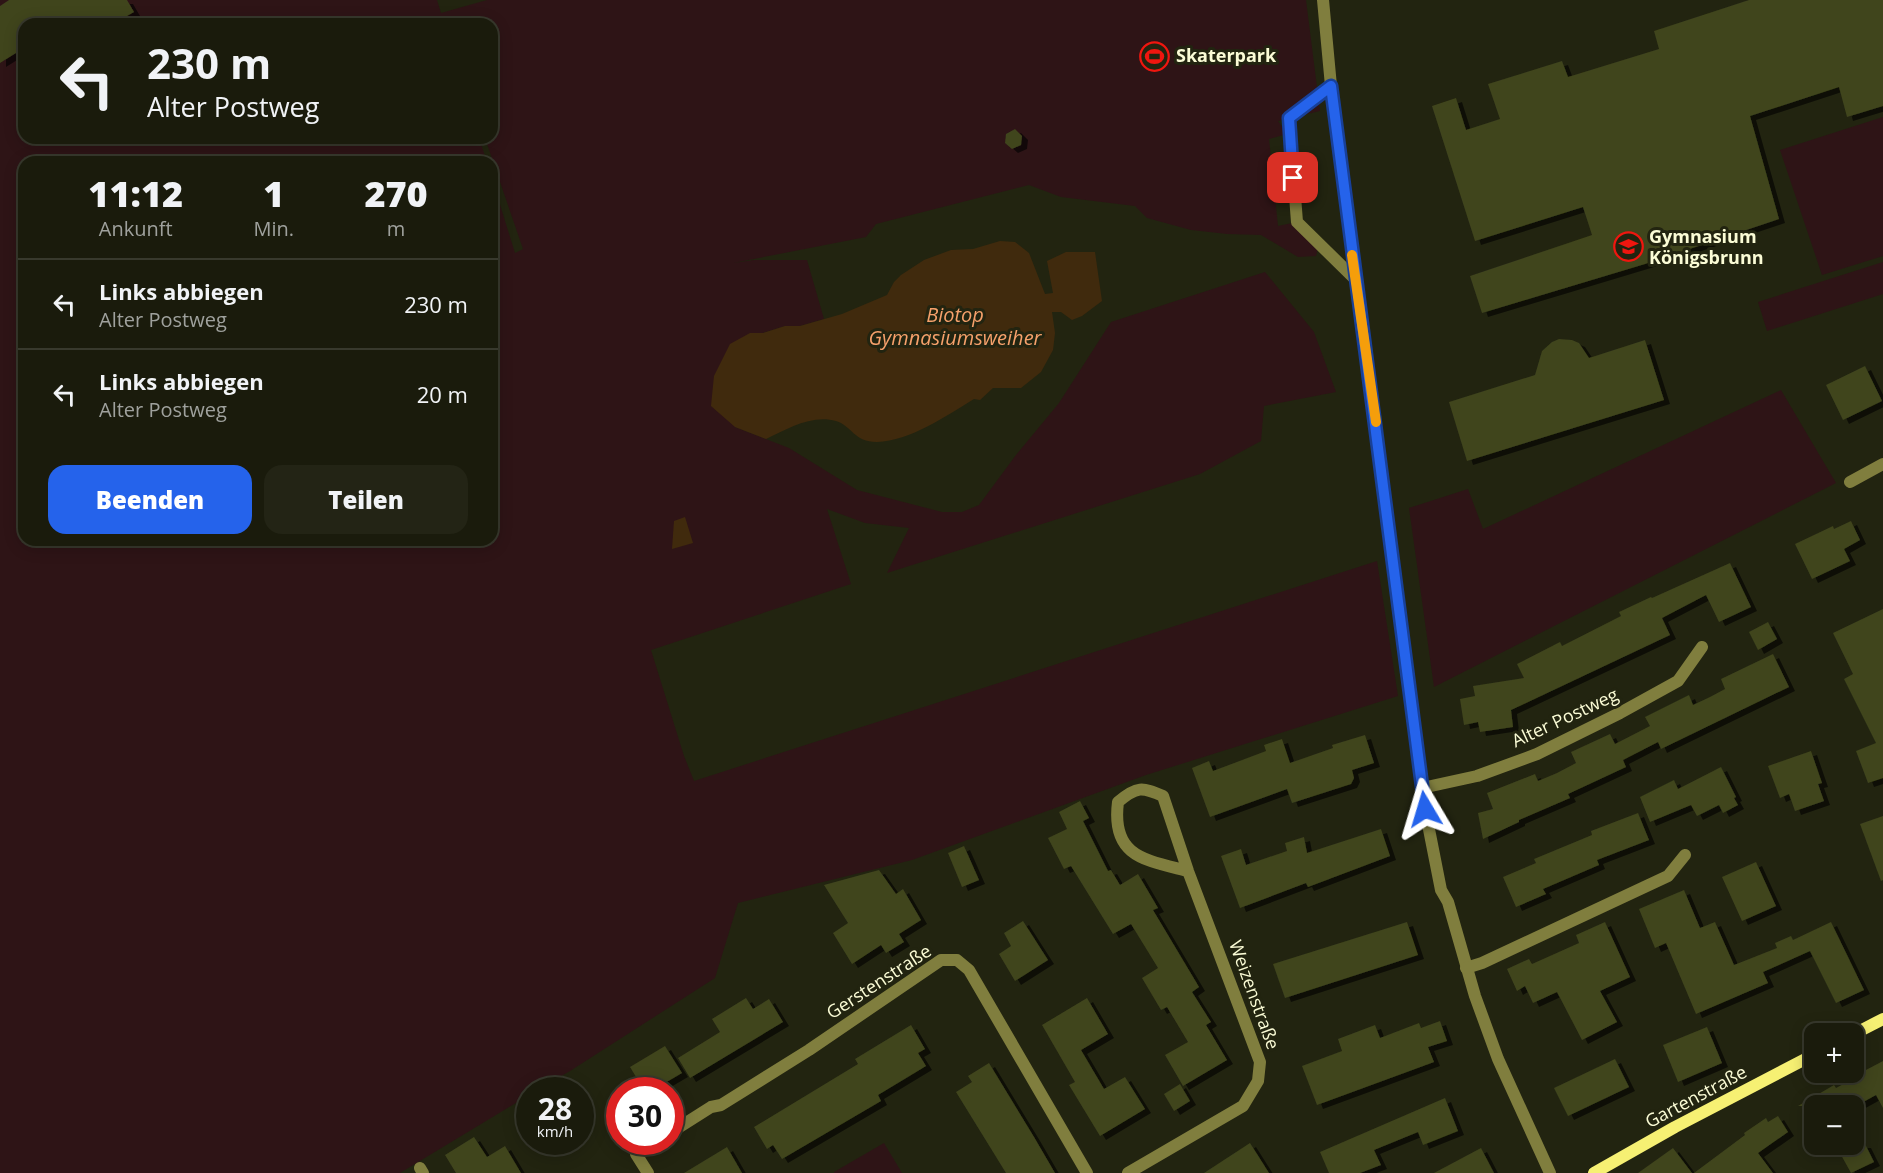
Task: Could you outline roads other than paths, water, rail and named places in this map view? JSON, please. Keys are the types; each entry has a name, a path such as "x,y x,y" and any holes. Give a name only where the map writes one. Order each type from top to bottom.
{"street":[{"path":"1323,0 1331,86 1422,788 1441,890 1448,902 1466,968 1498,1059 1550,1173"},
{"path":"1331,86 1289,118 1297,222 1356,279"},
{"path":"1850,482 1883,464"},
{"name":"Alter Postweg","path":"1422,788 1477,776 1537,754 1620,713 1678,681 1702,647"},
{"name":"Weizenstraße","path":"1128,1173 1243,1106 1258,1081 1260,1062 1188,871 1163,796 1145,788 1129,793 1118,802 1116,818 1120,836 1129,850 1151,861 1188,871"},
{"path":"1466,968 1482,963 1668,876 1685,855"},
{"name":"Gerstenstraße","path":"684,1123 711,1107 721,1106 809,1050 941,960 957,960 969,970 1087,1173"},
{"path":"1864,1029 1883,1019"},
{"name":"Gartenstraße","path":"1594,1173 1675,1127 1804,1060"},
{"path":"637,1155 648,1173"}],"water":[{"name":"Biotop Gymnasiumsweiher","path":"1000,241 1015,242 1029,253 1045,294 1053,293 1047,261 1066,252 1095,252 1102,301 1082,316 1072,320 1061,312 1052,312 1055,333 1053,350 1041,372 1021,388 993,388 980,400 974,399 915,432 889,441 877,442 858,437 841,423 827,419 809,421 766,439 735,427 711,406 714,376 730,344 750,333 763,333 785,326 800,326 842,314 887,295 901,275 924,260 951,250 973,249"},
{"path":"685,517 693,543 672,549 674,521"}],"place":[{"name":"Skaterpark","path":"1155,56"},
{"name":"Gymnasium Königsbrunn","path":"1628,247"}]}
